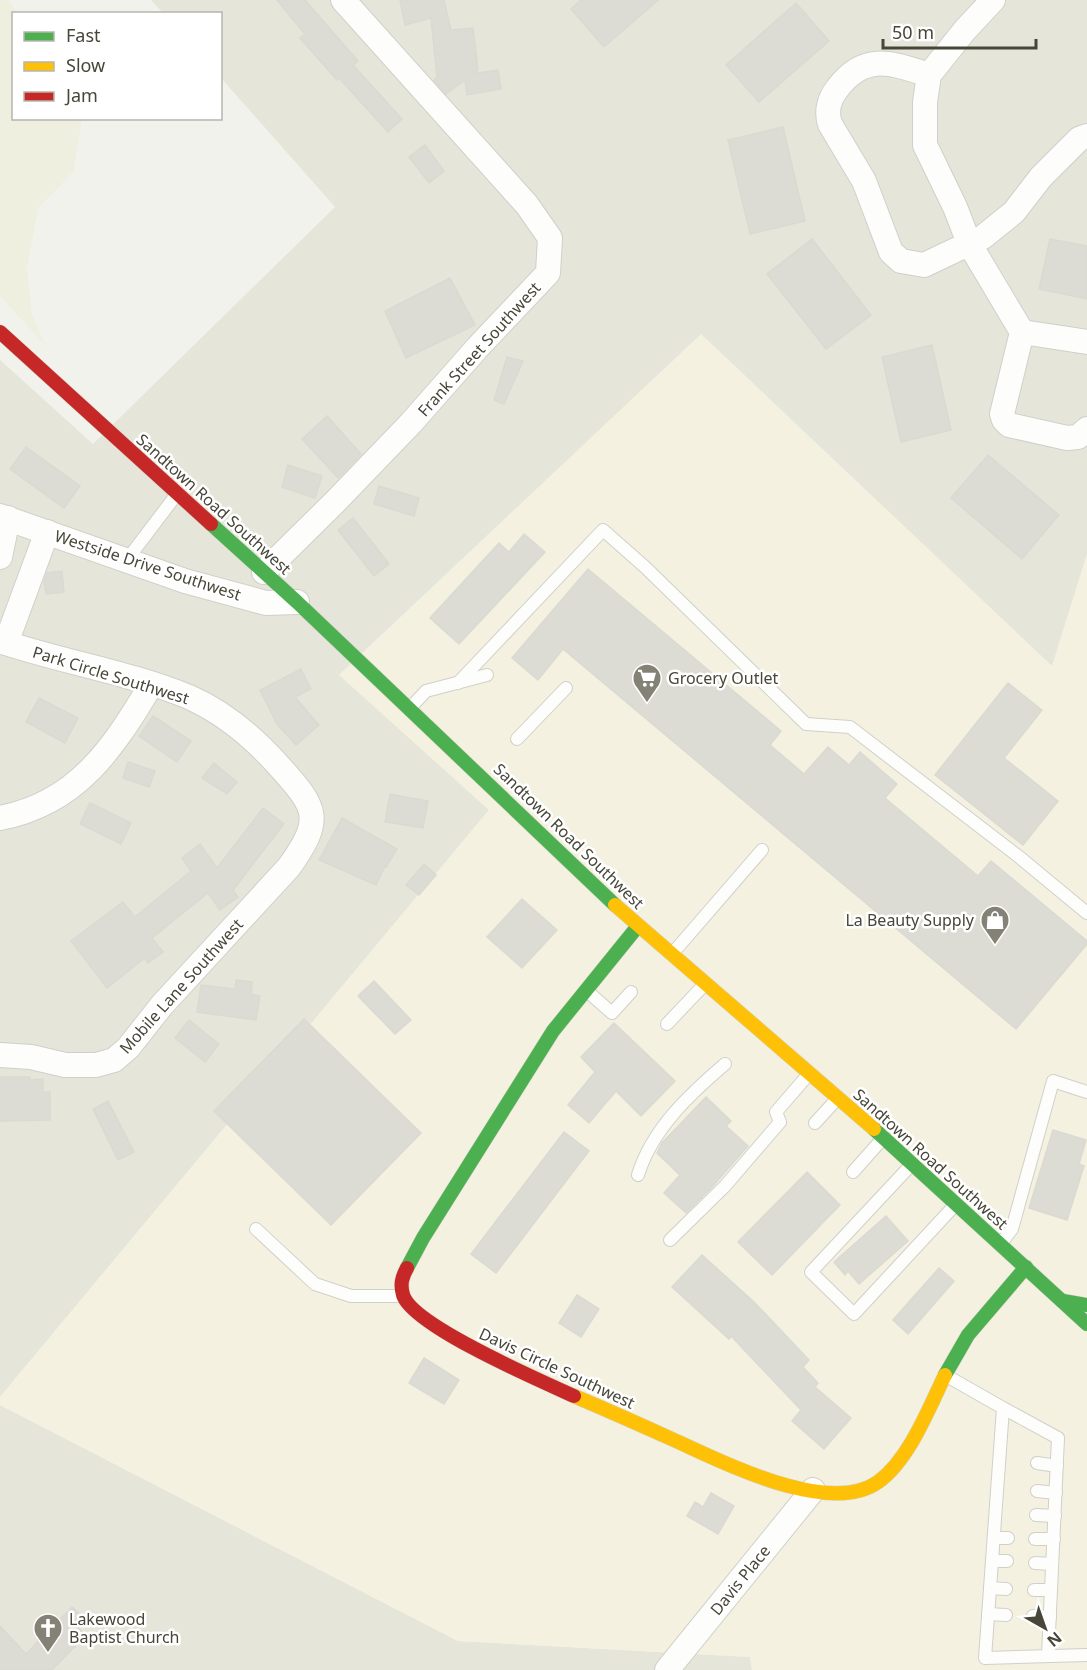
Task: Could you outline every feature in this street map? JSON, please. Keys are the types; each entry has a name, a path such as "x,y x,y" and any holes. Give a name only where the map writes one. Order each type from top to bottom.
{"street":[{"name":"Frank Street Southwest","path":"264,572 403,431 548,273 550,238 527,205 343,0"},
{"path":"993,0 965,30 929,75 925,102 926,145 969,243 1022,332 1002,414 1004,420 1009,425 1067,438 1078,437 1087,429"},
{"path":"929,75 896,64 866,65 851,72 836,90 830,100 827,116 864,181 891,252 901,261 924,265 982,237 1014,212 1041,177 1079,139 1087,136"},
{"name":"Sandtown Road Southwest","path":"0,332 297,602 638,926 884,1137 1087,1324"},
{"path":"1022,332 1087,342"},
{"name":"Sandtown Road Southwest","path":"0,343 35,363"},
{"path":"0,557 4,517"},
{"name":"Westside Drive Southwest","path":"4,517 185,581 266,603 297,602"},
{"path":"3,642 47,532"},
{"name":"Park Circle Southwest","path":"3,642 84,663 190,698 230,721 264,748 306,797 313,819"},
{"path":"0,818 36,806 85,777 121,736 151,685"},
{"name":"Mobile Lane Southwest","path":"0,1055 31,1057 65,1065 96,1065 114,1060 128,1048 162,1005 289,867 306,842 313,819"},
{"path":"403,1296 401,1280 423,1238 553,1031 638,926"},
{"name":"Davis Circle Southwest","path":"403,1296 412,1308 435,1325 495,1360 759,1478 795,1488 837,1493 860,1492 876,1485 891,1472 907,1447 944,1375 982,1316 1026,1268"},
{"path":"1063,1300 1087,1305"},
{"name":"Davis Place","path":"667,1670 813,1490"}],"lane":[{"path":"126,561 177,493"},
{"path":"458,683 603,530 645,567 806,724 849,727 1018,856 1087,914"},
{"path":"410,708 426,692 488,675"},
{"path":"517,739 566,688"},
{"path":"671,954 762,850"},
{"path":"667,1024 705,984"},
{"path":"586,990 612,1013 631,992"},
{"path":"638,1175 656,1137 695,1090 725,1064"},
{"path":"670,1240 726,1186 780,1122 776,1112 809,1074"},
{"path":"1001,1245 1012,1229 1053,1081 1087,1092"},
{"path":"815,1123 838,1098"},
{"path":"853,1172 884,1137"},
{"path":"912,1164 811,1272 854,1314 956,1204"},
{"path":"256,1229 315,1284 351,1296 403,1296"},
{"path":"944,1375 1058,1438 1048,1655"},
{"path":"1003,1408 1005,1461 1003,1489 995,1513 986,1658 1087,1655"},
{"path":"1037,1463 1057,1466"},
{"path":"1036,1491 1056,1493"},
{"path":"995,1513 1009,1513"},
{"path":"1036,1515 1055,1516"},
{"path":"994,1538 1008,1538"},
{"path":"1035,1539 1054,1539"},
{"path":"992,1561 1007,1561"},
{"path":"1035,1563 1052,1564"},
{"path":"990,1588 1006,1589"},
{"path":"1034,1590 1051,1590"},
{"path":"988,1614 1006,1614"},
{"path":"1033,1616 1050,1617"}],"shaded area":[{"path":"0,0 8,0 16,12 12,12 12,120 82,120 73,172 38,208 27,268 32,315 45,345 0,296"},
{"path":"151,0 1087,0 1087,554 1052,667 701,335 340,674 489,810 0,1397 0,360 93,444 335,207 222,79 222,12 162,12"},
{"path":"701,334 1052,666 1087,554 1087,1670 752,1670 750,1657 458,1641 0,1405 0,1397 489,810 339,675"},
{"path":"0,1405 458,1641 750,1657 752,1670 0,1670"}],"building":[{"path":"277,0 305,0 358,61 353,65 402,119 388,132 300,38 305,34"},
{"path":"400,0 444,0 451,30 473,28 478,70 471,74 498,70 501,89 467,95 465,80 446,94 434,80 437,77 431,18 405,25"},
{"path":"581,0 658,0 604,47 571,9"},
{"path":"796,3 829,41 759,102 726,65"},
{"path":"783,127 805,221 750,234 728,140"},
{"path":"425,145 444,171 429,183 409,157"},
{"path":"812,239 871,315 826,349 767,274"},
{"path":"1050,239 1087,246 1087,299 1039,289"},
{"path":"450,278 475,325 406,358 385,311"},
{"path":"932,345 951,430 901,442 882,357"},
{"path":"507,357 523,361 504,404 494,400"},
{"path":"327,416 361,454 338,478 302,439"},
{"path":"26,447 80,486 64,508 10,469"},
{"path":"988,455 1059,515 1022,559 951,498"},
{"path":"288,465 322,476 315,498 282,487"},
{"path":"379,486 419,498 414,516 374,504"},
{"path":"353,518 389,564 374,576 338,530"},
{"path":"524,534 545,552 459,644 430,618 499,543 509,552"},
{"path":"588,569 781,731 770,745 804,774 828,747 849,765 860,752 897,784 885,798 978,876 991,861 1087,941 1087,944 1016,1029 563,649 538,680 512,658"},
{"path":"62,571 64,592 46,594 44,582 47,573"},
{"path":"301,669 311,689 295,697 319,725 296,745 277,724 260,690"},
{"path":"1008,683 1042,710 1004,758 1058,801 1023,845 935,775"},
{"path":"39,698 78,718 65,743 26,722"},
{"path":"153,716 191,741 177,762 139,736"},
{"path":"128,762 155,771 149,787 123,778"},
{"path":"214,763 237,782 227,794 202,778"},
{"path":"390,794 428,801 423,828 385,822"},
{"path":"90,803 131,823 121,844 80,824"},
{"path":"263,808 284,824 233,890 238,897 220,910 208,893 152,938 163,952 148,963 145,958 107,988 71,941 123,902 135,917 191,871 182,858 200,844 217,868"},
{"path":"342,818 397,849 376,885 319,860"},
{"path":"424,864 436,875 419,895 406,885"},
{"path":"522,899 557,930 522,968 487,937"},
{"path":"236,980 252,982 251,994 260,996 256,1020 197,1012 201,985 235,989"},
{"path":"374,981 411,1020 395,1034 358,996"},
{"path":"304,1019 421,1133 331,1225 214,1111"},
{"path":"189,1020 219,1044 205,1062 175,1038"},
{"path":"614,1023 675,1081 641,1116 616,1091 589,1123 568,1105 595,1072 581,1057"},
{"path":"0,1077 43,1079 43,1092 50,1092 50,1120 0,1121"},
{"path":"706,1097 731,1121 726,1126 748,1146 686,1213 664,1193 680,1175 657,1153 662,1143"},
{"path":"108,1101 134,1152 118,1160 93,1109"},
{"path":"1053,1130 1086,1140 1079,1164 1084,1166 1067,1220 1029,1208"},
{"path":"564,1132 589,1151 496,1273 471,1254"},
{"path":"807,1172 840,1205 772,1275 738,1242"},
{"path":"886,1216 908,1241 859,1284 848,1271 845,1275 834,1262"},
{"path":"702,1255 754,1302 809,1360 803,1367 818,1383 815,1387 851,1418 824,1449 792,1421 801,1410 731,1336 729,1339 672,1287"},
{"path":"939,1268 954,1281 908,1334 893,1320"},
{"path":"577,1295 599,1309 581,1337 559,1323"},
{"path":"424,1358 459,1380 444,1404 409,1383"},
{"path":"711,1493 734,1506 718,1534 687,1516 695,1502 703,1507"},
{"name":"Lakewood Baptist Church","path":"72,1607 85,1619 77,1627 86,1635 52,1670 0,1670 0,1626 26,1654"}],"traffic: fast":[{"path":"211,524 297,602 615,905"},
{"path":"407,1268 423,1238 553,1031 638,926"},
{"path":"874,1129 1087,1324"},
{"path":"945,1375 968,1335 1026,1267"},
{"path":"1063,1301 1087,1305"}],"traffic: slow":[{"path":"615,905 874,1129"},
{"path":"574,1396 747,1472 805,1490 832,1493 857,1491 878,1482 889,1472 909,1447 945,1375"}],"traffic: jam":[{"path":"0,332 211,524"},
{"path":"407,1268 402,1281 403,1295 412,1308 429,1322 480,1352 574,1396"}],"place":[{"name":"Grocery Outlet","path":"647,704"},
{"name":"La Beauty Supply","path":"995,946"},
{"name":"Lakewood Baptist Church","path":"48,1654"}]}
